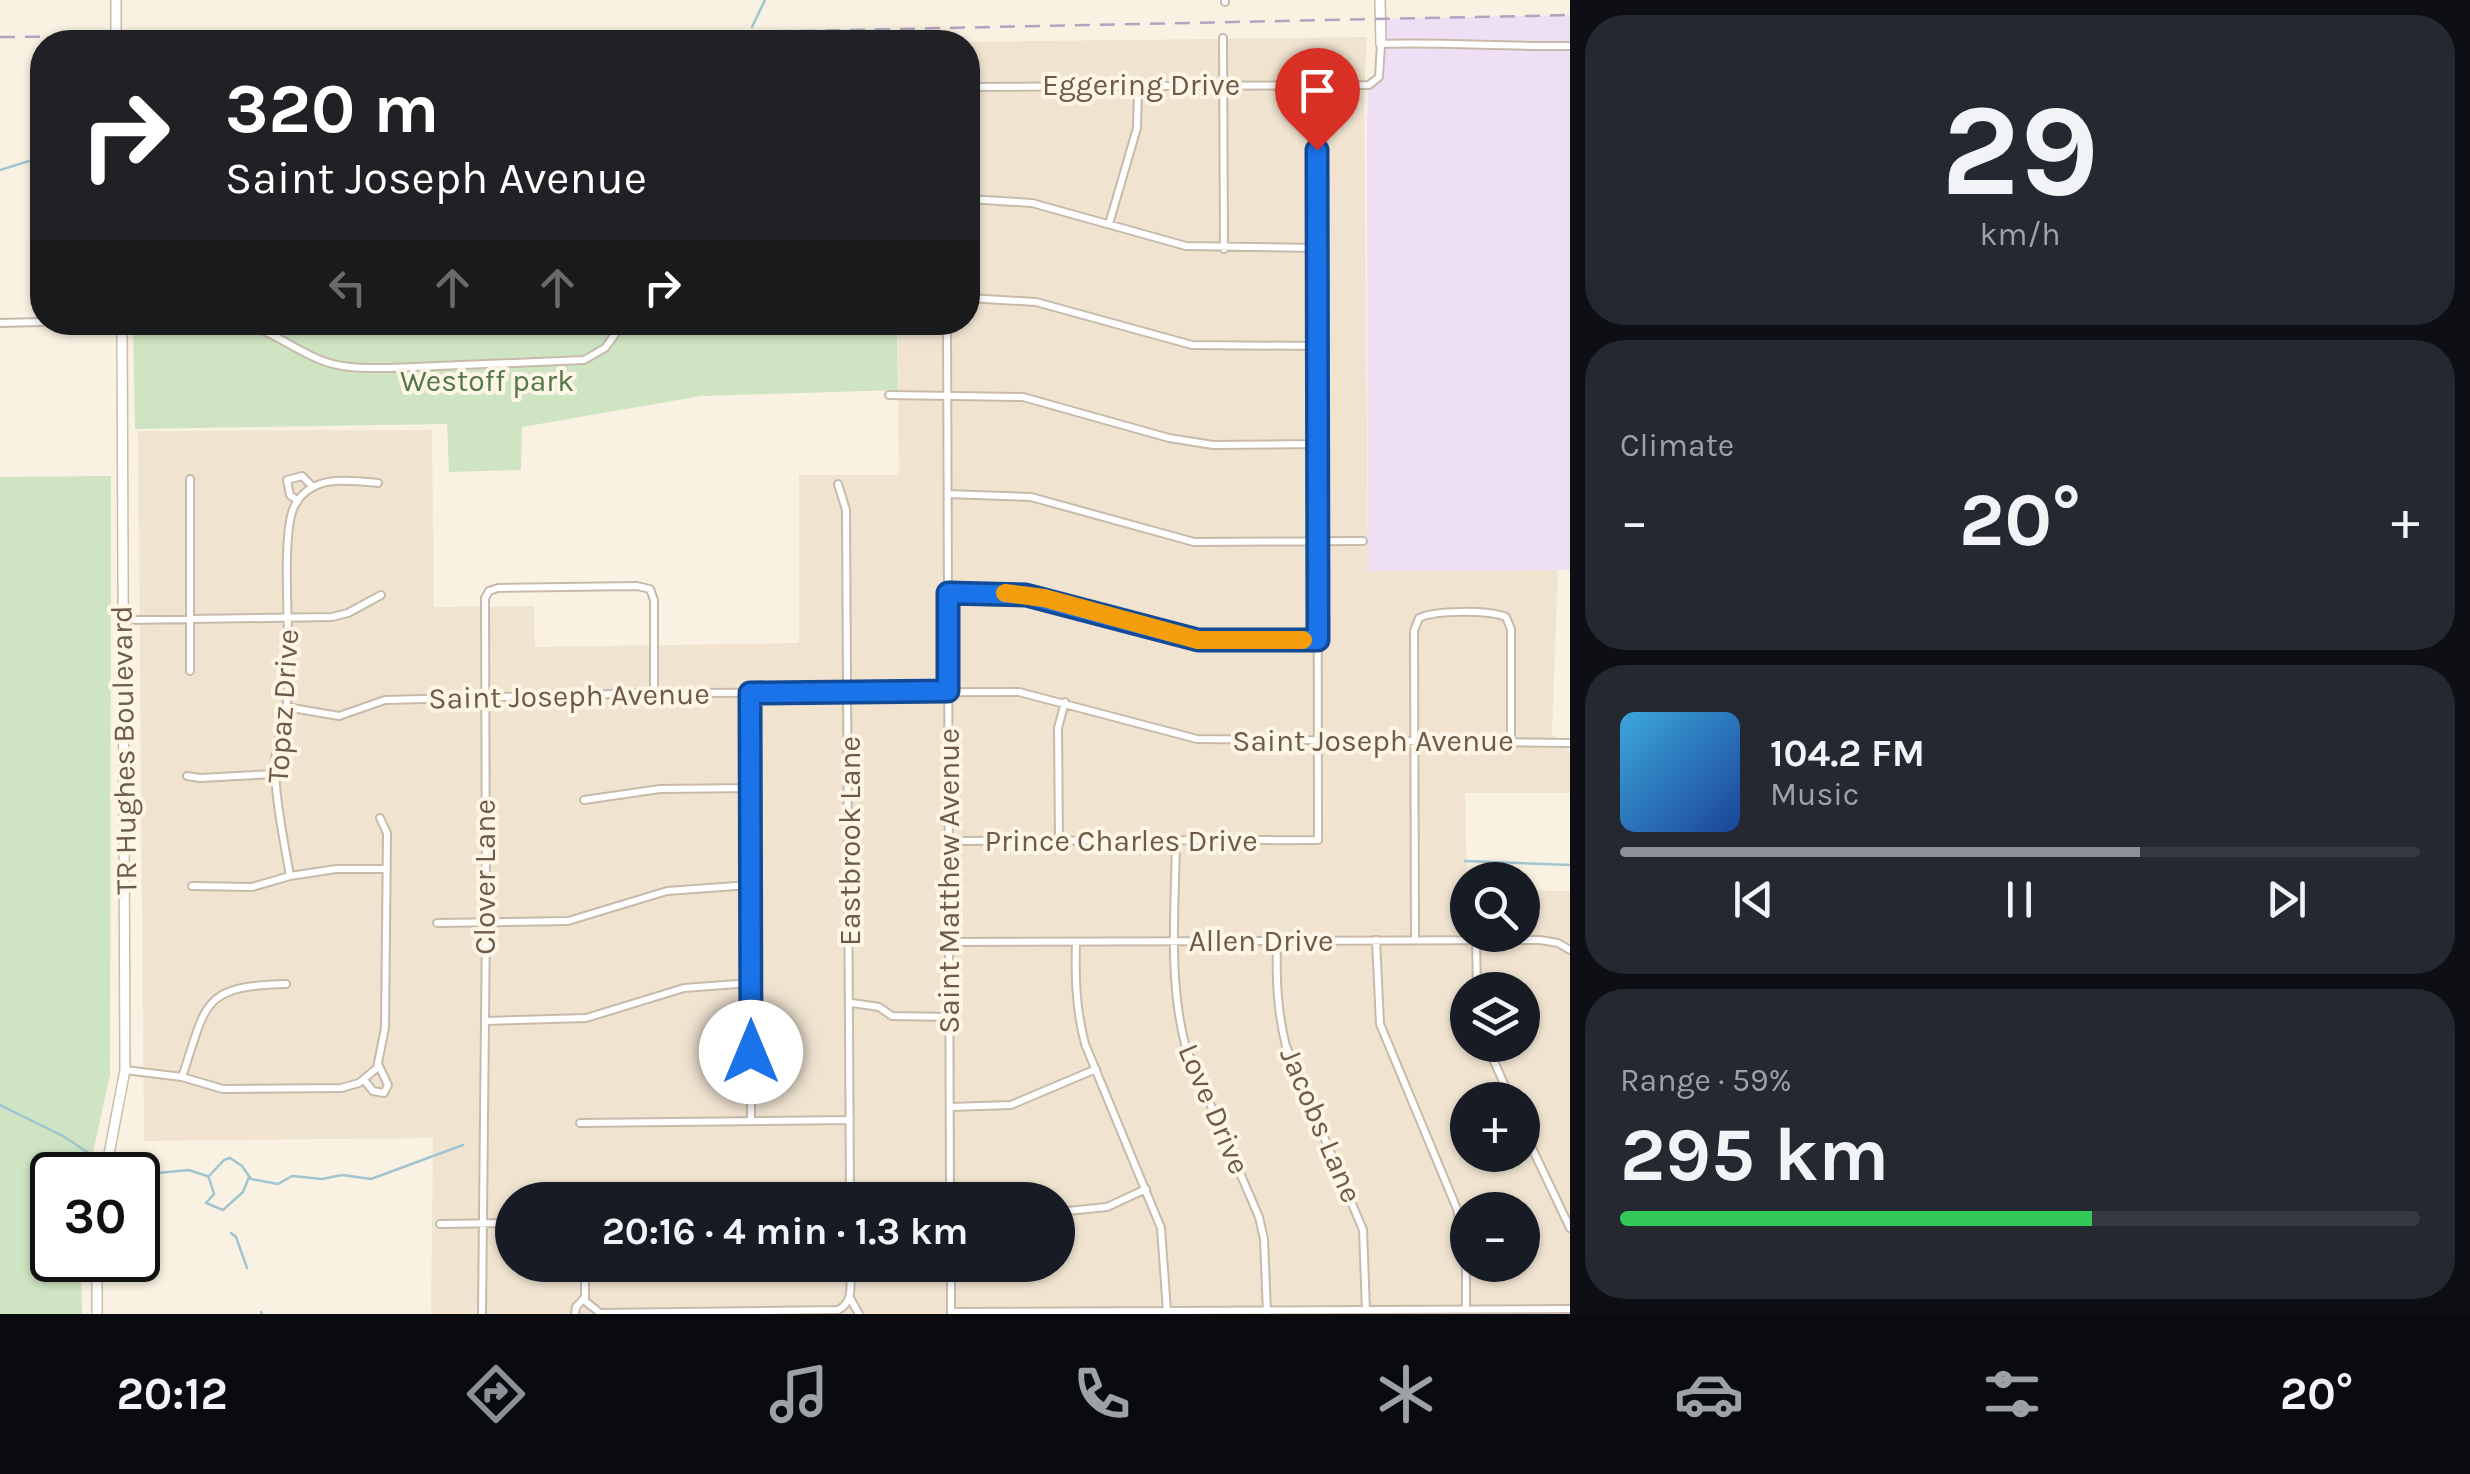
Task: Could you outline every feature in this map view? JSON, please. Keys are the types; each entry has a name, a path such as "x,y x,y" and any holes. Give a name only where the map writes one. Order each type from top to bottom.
{"main road":[{"path":"116,0 116,30"},
{"path":"1380,0 1381,44"},
{"name":"TR Hughes Boulevard","path":"109,1152 125,1070 122,335"},
{"path":"97,1282 98,1314"}],"street":[{"path":"1223,38 1224,248"},
{"path":"1381,44 1570,46"},
{"name":"Eggering Drive","path":"980,86 1369,85 1381,72 1381,44"},
{"path":"1317,84 1318,739"},
{"path":"1109,224 1137,128 1138,86"},
{"path":"980,200 1032,203 1186,246 1317,248"},
{"path":"980,299 1036,302 1192,345 1318,346"},
{"path":"0,323 30,322"},
{"path":"277,335 321,360 358,368 390,368 570,363 605,348 614,335"},
{"name":"Saint Matthew Avenue","path":"947,335 950,1182"},
{"path":"889,395 1023,398 1190,442 1318,444"},
{"name":"Topaz Drive","path":"290,876 274,774 274,748 286,707 289,522 298,500 290,496 287,480 302,476 313,487 332,480 378,483"},
{"path":"190,479 190,671"},
{"name":"Eastbrook Lane","path":"838,484 846,510 850,692 850,1182"},
{"path":"298,500 313,487"},
{"path":"948,494 1030,497 1194,542 1363,541"},
{"name":"Clover Lane","path":"482,1314 486,922 483,605 489,591 638,586 650,590 654,600 654,694"},
{"path":"948,593 1026,595 1198,640 1318,640"},
{"path":"122,620 332,617 348,613 382,594"},
{"path":"1415,940 1414,632 1418,618 1432,613 1506,617 1511,629 1512,742"},
{"name":"Saint Joseph Avenue","path":"286,707 339,716 386,700 1019,692 1196,738 1570,743"},
{"path":"750,693 750,1121"},
{"path":"1059,841 1058,728 1064,702"},
{"name":"Prince Charles Drive","path":"948,842 1318,840 1318,739"},
{"path":"186,776 274,774"},
{"path":"584,800 660,789 751,788"},
{"path":"125,1070 182,1076 214,1088 240,1090 342,1088 364,1080 378,1066 385,1028 387,833 380,818"},
{"name":"Love Drive","path":"1176,841 1179,1023 1186,1048 1259,1217 1264,1239 1266,1312"},
{"path":"192,886 252,886 336,869 387,869"},
{"path":"438,922 568,921 667,892 750,885"},
{"path":"1376,940 1380,1024 1457,1208 1463,1231 1466,1310"},
{"name":"Allen Drive","path":"950,942 1450,940"},
{"name":"Allen Drive","path":"1540,940 1570,950"},
{"name":"Jacobs Lane","path":"1277,941 1279,1020 1286,1046 1362,1230 1366,1310"},
{"path":"1076,942 1079,1020 1161,1228 1167,1311"},
{"path":"485,1020 586,1018 684,988 751,983"},
{"path":"182,1076 201,1020 214,999 228,989 286,984"},
{"path":"852,1003 879,1006 901,1017 949,1017"},
{"path":"364,1080 378,1094 387,1090 385,1076 378,1066"},
{"path":"950,1107 1011,1105 1096,1069"},
{"path":"580,1123 850,1120"},
{"path":"1540,1165 1570,1228"},
{"path":"1075,1210 1107,1207 1146,1189"},
{"path":"440,1224 495,1224"},
{"path":"585,1282 585,1298 594,1311 673,1313 844,1307 860,1314"},
{"path":"844,1307 848,1282"},
{"path":"951,1282 951,1313 1570,1309"},
{"path":"575,1314 585,1298"}],"shaded area":[{"path":"1570,15 1570,570 1368,571 1367,119 1369,85 1379,77 1380,19"},
{"path":"1367,37 1364,93 1368,570 1558,570 1552,734 1570,753 1570,793 1465,793 1466,862 1450,862 1450,952 1540,952 1540,891 1570,891 1570,1314 431,1314 433,1138 144,1141 138,431 432,430 434,607 534,606 535,647 799,643 799,475 899,475 898,335 980,335 980,42"}],"green space":[{"name":"Westoff park","path":"133,335 897,335 898,390 701,396 522,427 521,470 449,472 447,424 135,429"},
{"path":"111,476 110,1075 93,1152 30,1152 30,1282 81,1282 82,1314 0,1314 0,477"}],"waterway":[{"path":"752,27 765,0"},
{"path":"0,170 30,161"},
{"path":"1465,861 1570,865"},
{"path":"0,1105 87,1152"},
{"path":"208,1177 230,1158 251,1179 278,1184 292,1176 371,1179 463,1145"},
{"path":"160,1173 189,1170 207,1176"},
{"path":"209,1178 214,1194 206,1203 223,1210 243,1192 249,1177"},
{"path":"231,1233 247,1268"}],"railway":[{"path":"849,30 1570,15"},
{"path":"0,37 30,37"}],"slow traffic":[{"path":"1005,593 1044,598 1182,638 1303,640"}],"route":[{"path":"751,1052 750,693 948,691 948,593 1009,592 1044,598 1182,638 1318,640 1317,150"}]}
